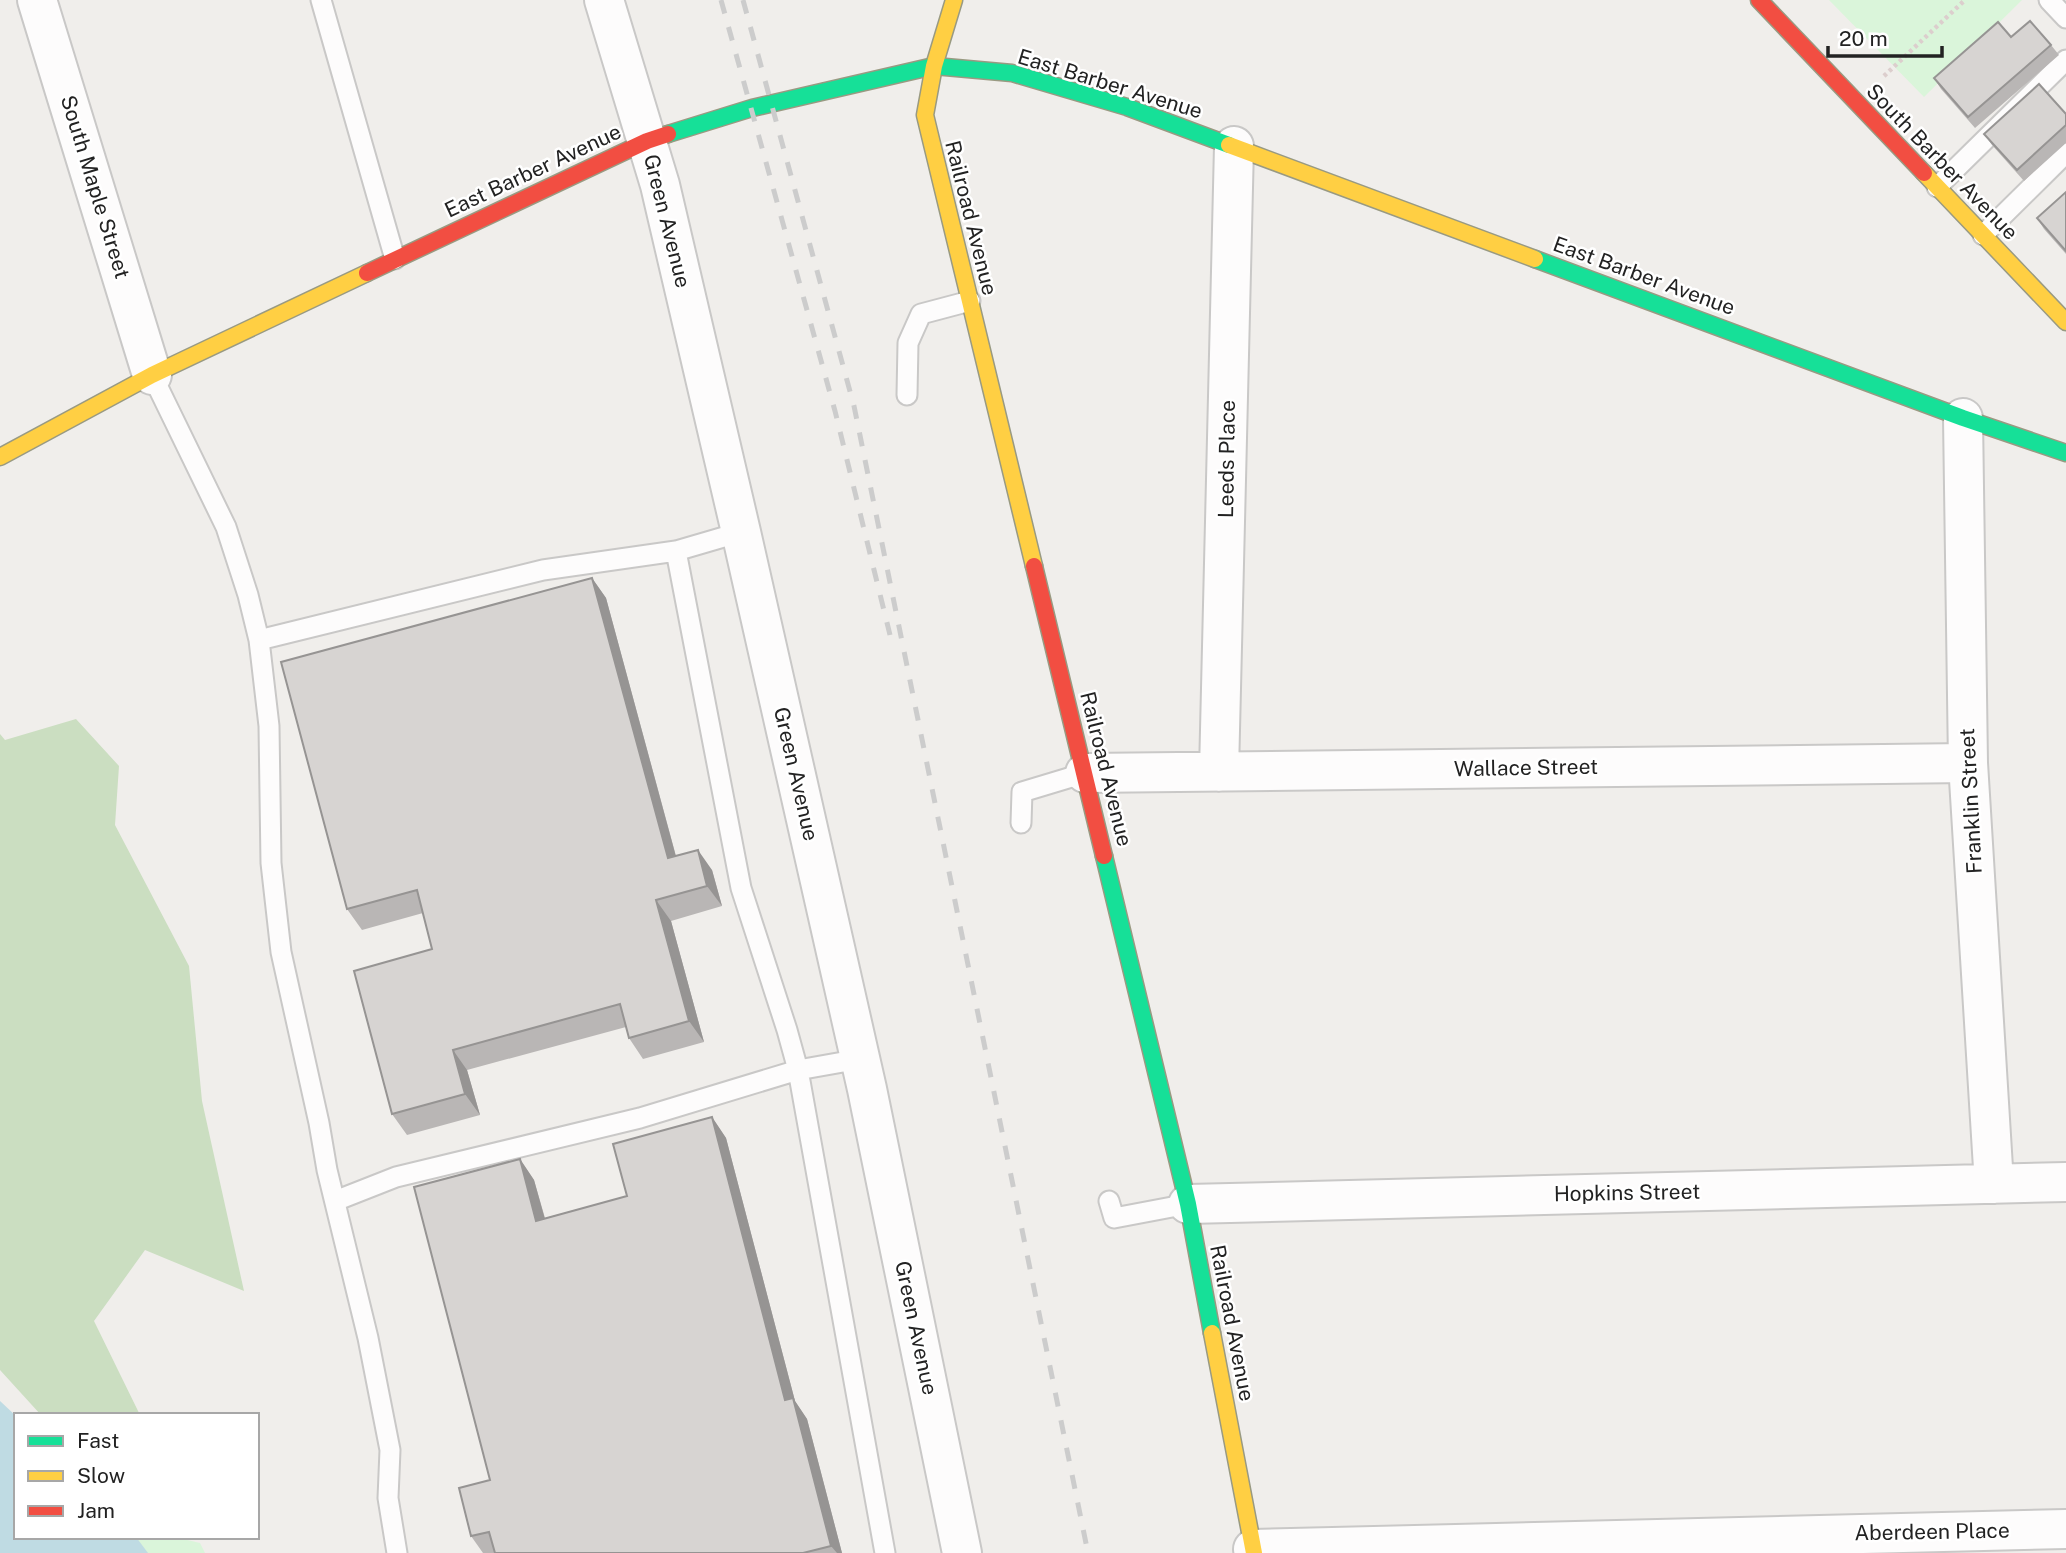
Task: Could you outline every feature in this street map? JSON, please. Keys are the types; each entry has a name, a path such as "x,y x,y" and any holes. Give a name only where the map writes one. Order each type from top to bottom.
{"street":[{"name":"South Maple Street","path":"37,0 152,374"},
{"name":"Green Avenue","path":"604,0 660,185 741,532 860,1059 962,1553"},
{"name":"Railroad Avenue","path":"954,0 934,66 925,115 1188,1205 1247,1552"},
{"name":"South Barber Avenue","path":"1759,0 2066,322"},
{"name":"East Barber Avenue","path":"0,457 152,374 647,141 773,103 934,66 1012,74 1127,107 1963,418 2066,453"},
{"name":"Leeds Place","path":"1219,772 1234,146"},
{"name":"Franklin Street","path":"1963,418 1968,763 1994,1184"},
{"name":"Wallace Street","path":"1085,773 1968,763"},
{"name":"Hopkins Street","path":"1188,1205 2066,1182"},
{"name":"Aberdeen Place","path":"1247,1552 2066,1528"}],"lane":[{"path":"321,0 396,259"},
{"path":"2049,0 2066,18"},
{"path":"1937,187 2066,60"},
{"path":"1983,235 2066,153"},
{"path":"907,396 908,343 921,314 970,301"},
{"path":"152,374 226,527 248,594 259,640 269,726 271,863 281,952 368,1338 390,1450 388,1490 397,1553"},
{"path":"259,640 543,570 676,551 741,532"},
{"path":"676,551 741,888 798,1070 885,1553"},
{"path":"1021,823 1022,792 1085,773"},
{"path":"335,1201 396,1177 640,1118 798,1070 860,1059"},
{"path":"1109,1202 1114,1218 1188,1205"}],"path":[{"path":"1856,102 1965,0"}],"green space":[{"path":"1829,0 2022,0 1924,97"},
{"path":"76,719 119,766 115,825 189,966 202,1101 244,1291 145,1250 94,1321 139,1413 39,1413 0,1370 0,734 5,740"},
{"path":"0,1404 14,1539 183,1539 200,1543 205,1553 0,1553"}],"water":[{"path":"0,1401 14,1414 14,1539 138,1539 148,1553 0,1553"}],"building":[{"path":"2030,21 2051,45 1968,117 1934,78 1998,22 2011,37"},
{"path":"2039,84 2066,114 2066,125 2017,170 1984,134"},
{"path":"2066,192 2066,251 2037,218"},
{"path":"592,578 668,858 698,850 707,886 656,900 689,1021 629,1038 620,1004 453,1050 465,1094 392,1114 354,971 432,949 417,890 347,909 281,662"},
{"path":"712,1117 785,1400 793,1398 831,1546 803,1553 495,1553 489,1532 471,1536 459,1488 490,1480 414,1187 520,1159 536,1221 627,1196 613,1144"}],"railway":[{"path":"721,0 835,411 890,635"},
{"path":"743,0 854,406 1088,1553"}],"traffic: fast":[{"path":"668,134 752,108 934,66 1012,73 1127,107 1229,145"},
{"path":"1535,259 1963,418 2066,453"},
{"path":"1104,856 1188,1204 1212,1333"}],"traffic: slow":[{"path":"954,0 934,66 925,115 1034,566"},
{"path":"1229,145 1535,259"},
{"path":"1924,173 2066,322"},
{"path":"0,457 152,375 367,273"},
{"path":"1212,1333 1254,1553"}],"traffic: jam":[{"path":"1759,0 1924,173"},
{"path":"367,273 647,141 668,134"},
{"path":"1034,566 1104,856"}]}
